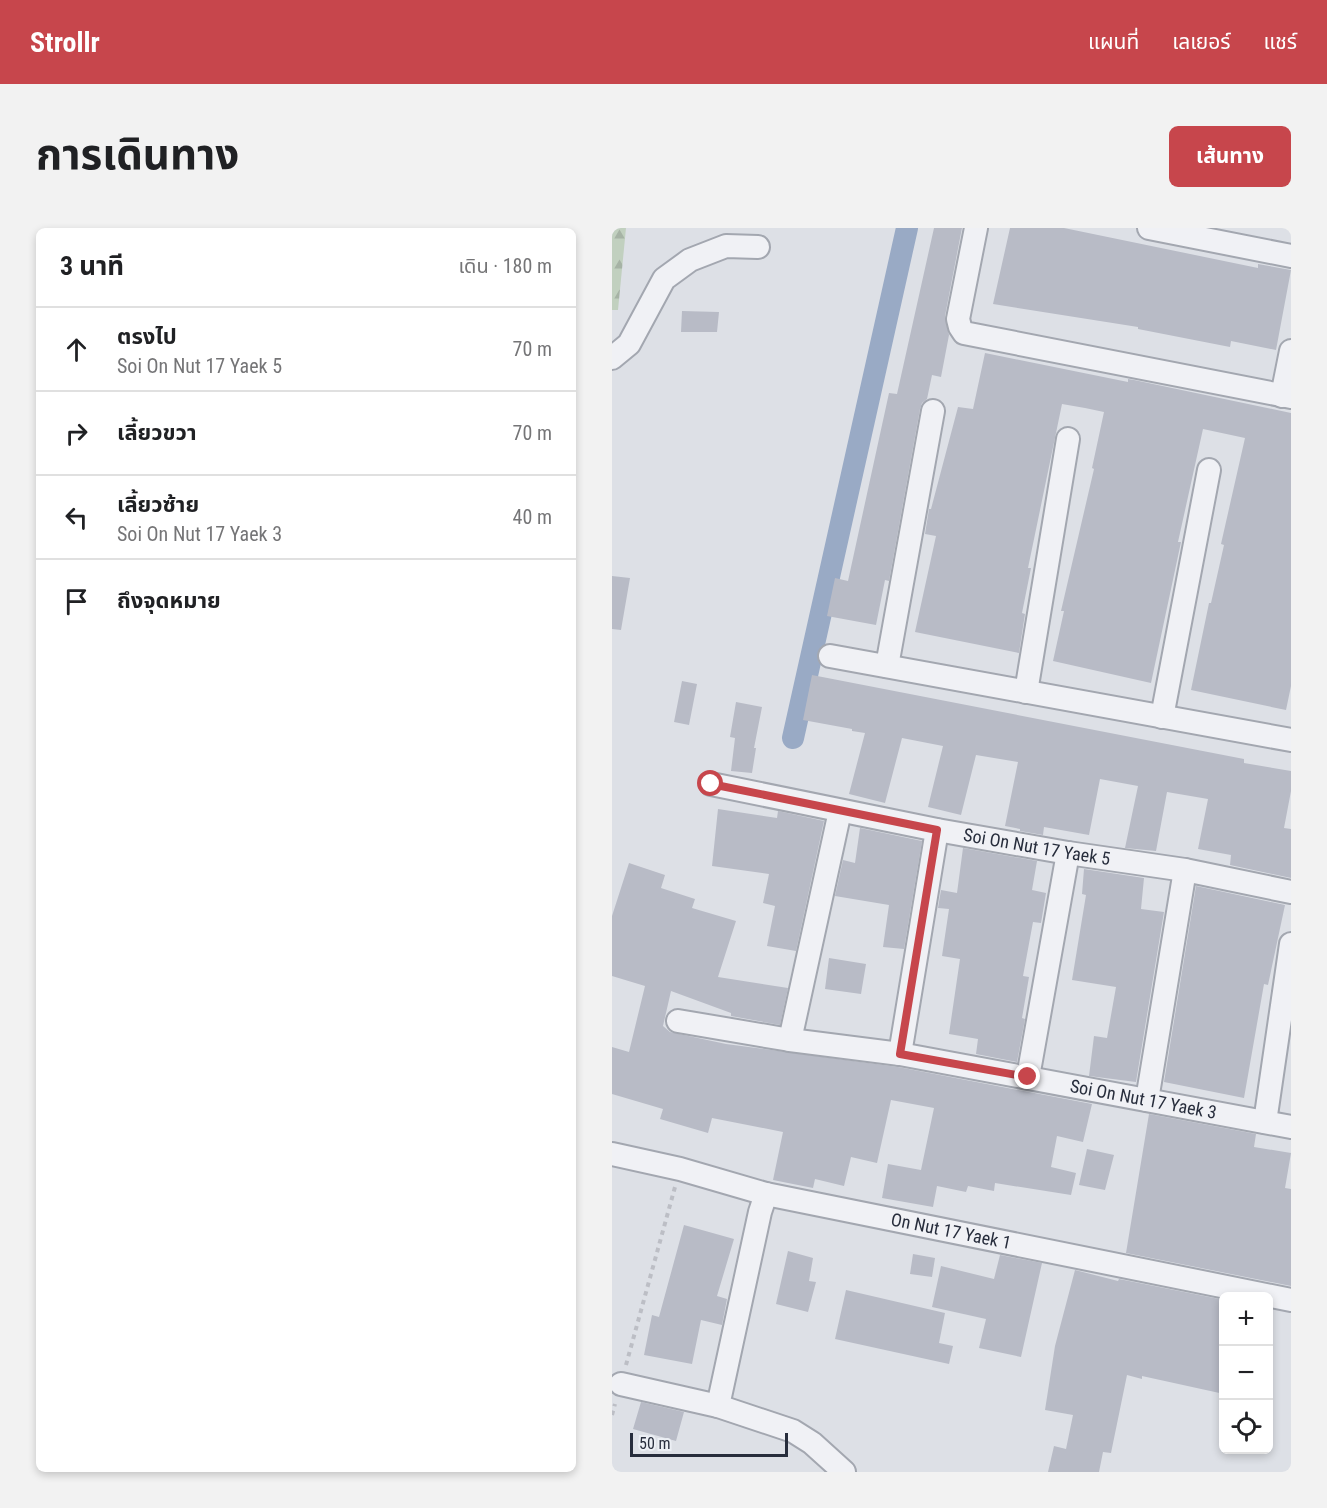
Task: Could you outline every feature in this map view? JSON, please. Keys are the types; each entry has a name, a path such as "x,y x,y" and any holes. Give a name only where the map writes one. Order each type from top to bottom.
{"street":[{"path":"976,228 958,319 964,333 1286,397 1291,351"},
{"path":"1149,228 1291,256"},
{"path":"612,358 629,344 664,279 690,260 726,246 758,247"},
{"path":"887,666 933,411"},
{"path":"1026,692 1068,439"},
{"path":"1162,717 1209,470"},
{"path":"830,656 1291,740"},
{"name":"Soi On Nut 17 Yaek 5","path":"711,784 937,830 1068,854 1185,870 1291,892"},
{"path":"790,1040 840,811"},
{"path":"900,1054 937,830"},
{"path":"1028,1077 1068,854"},
{"path":"1147,1100 1185,870"},
{"path":"1265,1122 1291,944"},
{"name":"Soi On Nut 17 Yaek 3","path":"678,1022 790,1040 900,1054 1291,1127"},
{"name":"On Nut 17 Yaek 1","path":"612,1154 680,1169 766,1194 1291,1300"},
{"path":"718,1406 760,1212 766,1194"},
{"path":"621,1384 718,1406 793,1431 812,1443 844,1472"}],"path":[{"path":"612,1415 680,1169"}],"green space":[{"path":"612,228 626,228 618,310 612,310"}],"building":[{"path":"934,228 962,228 945,316 949,335 941,377 932,375 927,399 922,403 920,409 889,581 885,580 876,625 827,616 835,578 848,581 889,393 897,394"},
{"path":"1010,228 1064,228 1258,268 1258,264 1291,270 1276,350 1231,341 1230,347 1138,329 1138,327 993,304"},
{"path":"682,311 719,312 717,332 681,332"},
{"path":"985,353 1128,382 1128,379 1134,380 1291,413 1291,686 1286,710 1191,690 1224,545 1221,544 1245,438 1203,429 1178,542 1181,542 1151,683 1053,661 1064,611 1061,611 1094,469 1092,468 1104,412 1062,404 1028,568 1031,568 1022,613 1025,614 1019,653 915,632 936,536 925,534 929,509 931,509 958,407 973,409"},
{"path":"612,576 630,578 621,630 612,629"},
{"path":"812,675 1244,759 1244,763 1291,771 1291,791 1284,828 1291,829 1291,878 1230,865 1231,855 1198,849 1208,799 1167,792 1156,851 1125,848 1138,786 1100,779 1089,835 1044,827 1043,835 1020,831 1020,829 1005,826 1018,762 976,755 961,815 928,807 943,746 902,738 885,803 849,794 865,733 803,720"},
{"path":"682,681 697,684 689,725 674,722"},
{"path":"736,702 762,707 752,773 731,771 735,738 730,737"},
{"path":"718,809 777,818 778,811 824,821 796,951 767,946 775,906 763,903 769,874 712,866"},
{"path":"860,828 922,841 904,949 883,947 889,905 835,896 843,860 855,863"},
{"path":"963,848 1037,861 1032,890 1046,893 1041,923 1033,922 1023,976 1029,977 1022,1018 1025,1019 1017,1062 976,1054 978,1039 949,1034 960,959 942,956 949,909 938,908 941,890 957,893"},
{"path":"629,863 665,875 661,888 695,899 692,908 736,921 718,977 788,988 780,1025 731,1016 731,1013 671,991 663,1026 670,1032 726,1044 898,1067 1092,1104 1083,1142 1057,1136 1051,1167 1076,1173 1071,1195 995,1183 994,1191 968,1186 966,1192 937,1186 933,1207 882,1198 888,1164 921,1170 934,1108 891,1100 877,1163 851,1157 844,1186 815,1179 813,1188 773,1180 783,1132 712,1118 708,1133 660,1119 663,1109 612,1094 612,1047 629,1052 645,986 612,976 612,916"},
{"path":"1084,869 1144,878 1141,909 1164,912 1136,1082 1089,1076 1094,1036 1107,1038 1116,987 1072,980 1086,895 1082,894"},
{"path":"1196,886 1285,905 1268,985 1264,984 1244,1098 1164,1082"},
{"path":"829,958 866,964 861,994 825,989"},
{"path":"1149,1114 1256,1134 1254,1147 1291,1153 1285,1188 1291,1189 1291,1286 1126,1253"},
{"path":"1087,1149 1114,1155 1105,1190 1079,1185"},
{"path":"684,1225 734,1239 717,1296 727,1299 722,1325 701,1320 692,1364 644,1355 652,1315 659,1317"},
{"path":"788,1251 813,1258 809,1281 816,1282 808,1312 776,1304"},
{"path":"913,1254 935,1258 932,1277 910,1274"},
{"path":"1000,1255 1042,1263 1021,1357 979,1348 986,1319 932,1307 941,1266 994,1279"},
{"path":"1075,1270 1118,1281 1119,1279 1219,1299 1219,1393 1142,1376 1142,1379 1127,1375 1111,1453 1103,1452 1099,1472 1048,1472 1054,1446 1066,1449 1073,1415 1045,1410 1055,1346"},
{"path":"846,1290 945,1313 939,1343 953,1346 949,1364 835,1339"},
{"path":"641,1402 684,1412 676,1441 633,1429"}],"waterway":[{"path":"793,738 907,228"}],"route":[{"path":"711,784 937,830 900,1054 1028,1077"}]}
